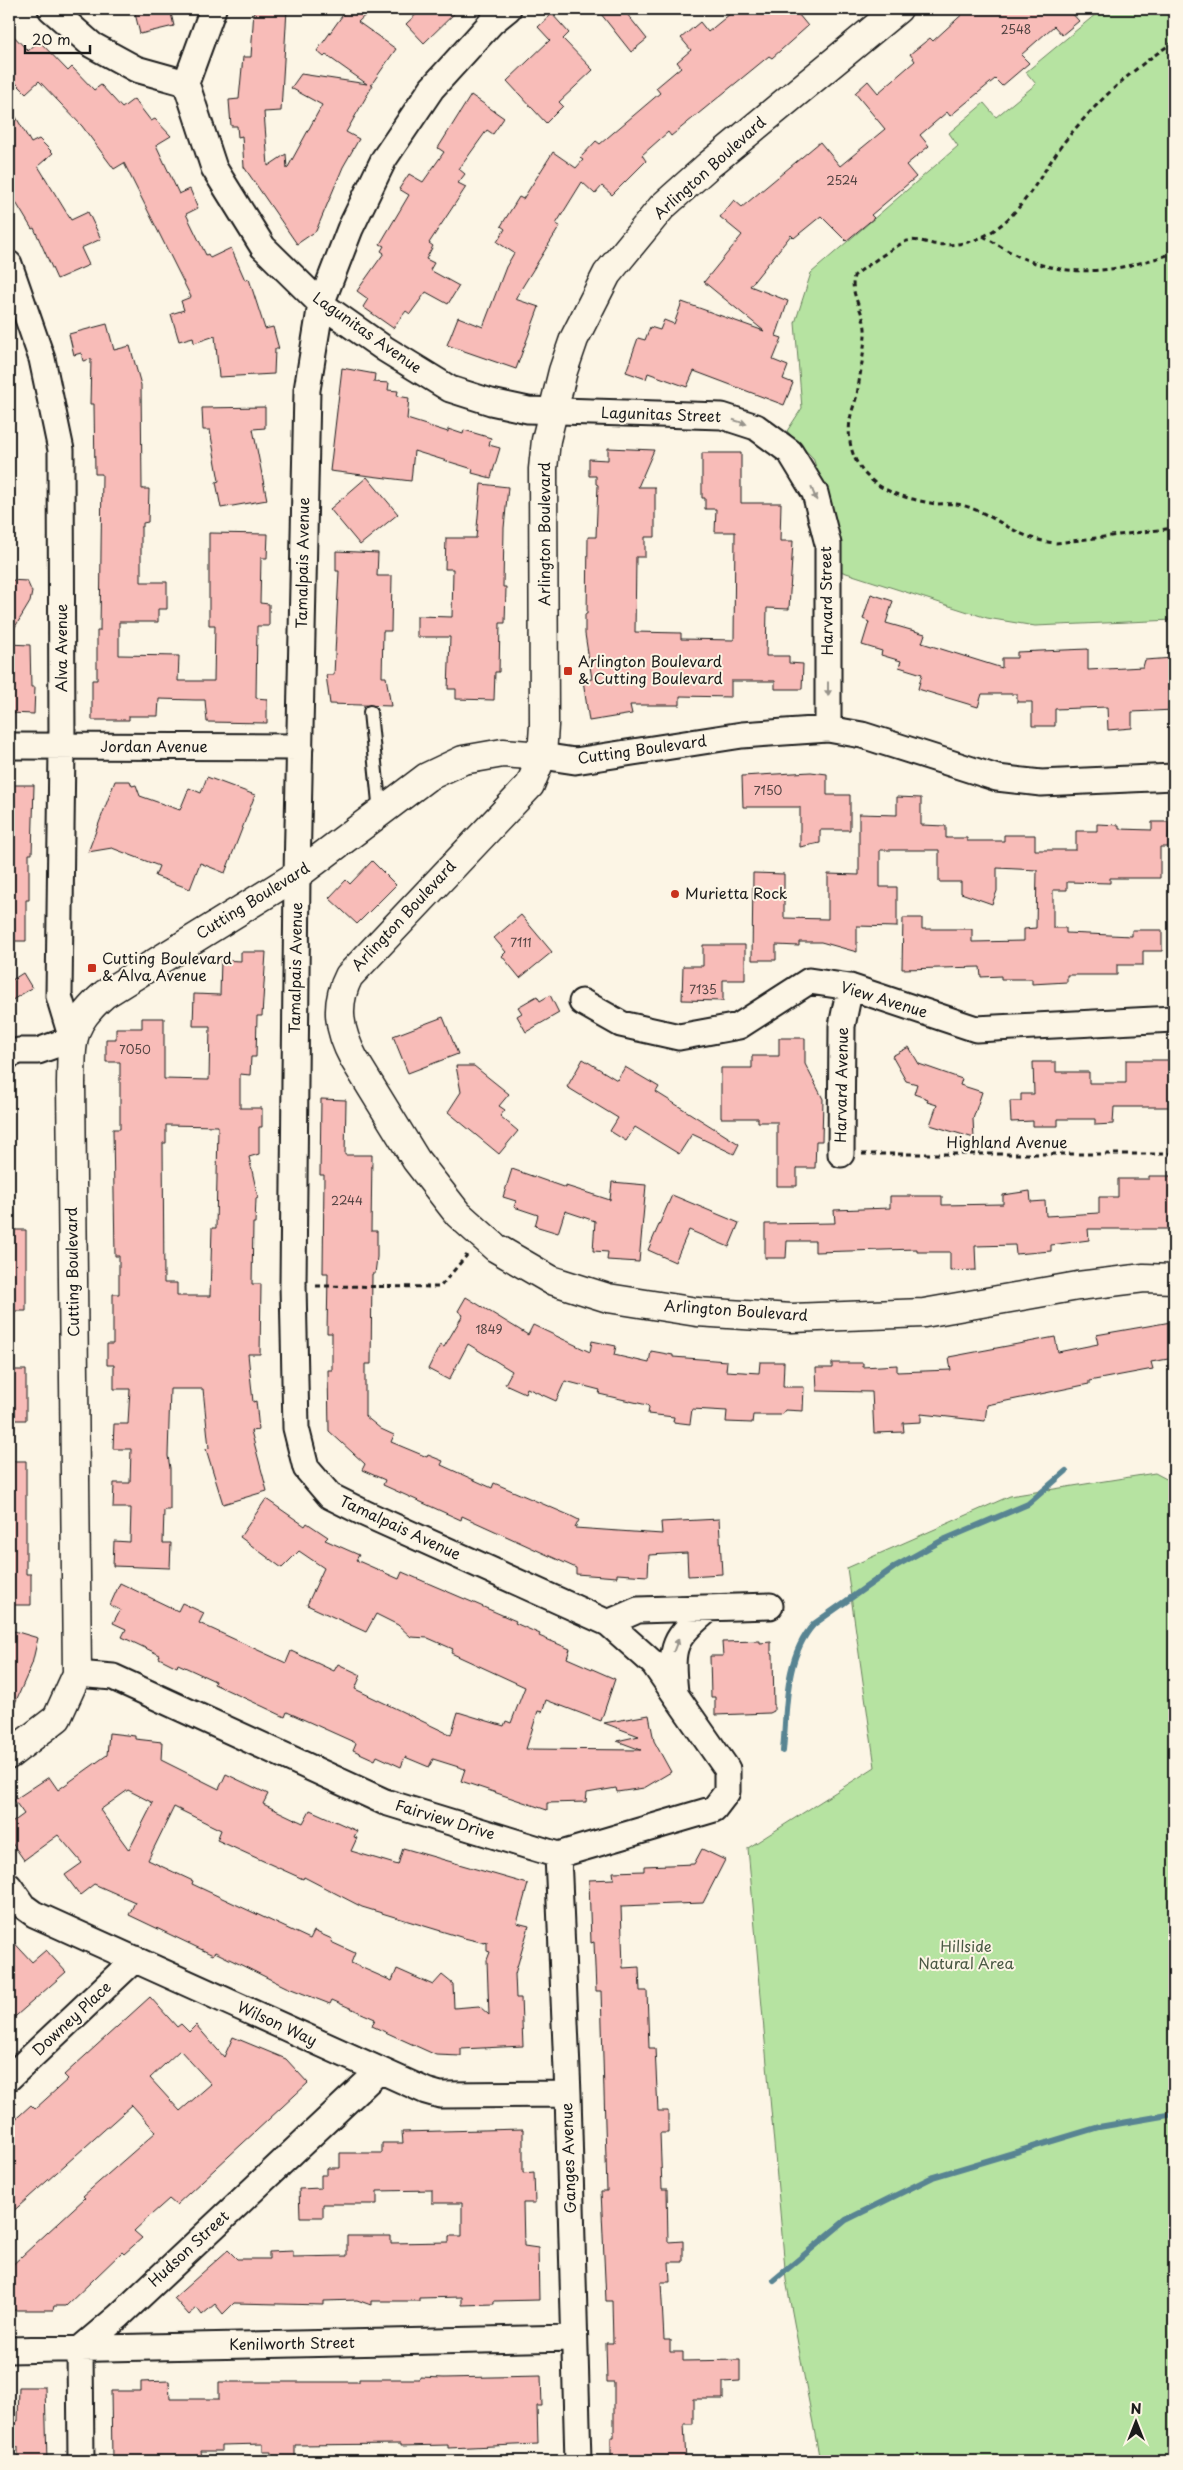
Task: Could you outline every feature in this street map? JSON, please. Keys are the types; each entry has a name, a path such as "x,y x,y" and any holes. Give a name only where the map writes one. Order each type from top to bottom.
{"main road":[{"name":"Arlington Boulevard","path":"898,9 709,165 662,207 607,274 574,338 546,440 543,469 545,671 542,756 530,785 353,970 341,991 339,1010 345,1043 416,1160 458,1214 496,1248 551,1280 608,1298 696,1312 782,1317 924,1313 1078,1286 1144,1278 1174,1278"},
{"name":"Cutting Boulevard","path":"9,1755 57,1718 77,1674 70,1083 72,1039 86,1010 105,994 297,875 427,777 463,760 503,753 542,756"}],"street":[{"path":"51,9 92,45 136,70 186,84 213,9"},
{"name":"Tamalpais Avenue","path":"508,9 492,22 432,88 384,159 350,230 321,304 307,390 297,875 293,1285 296,1428 306,1468 330,1496 364,1514 608,1623 654,1664 680,1700"},
{"name":"Lagunitas Avenue","path":"186,84 214,168 264,247 321,304 384,349 450,389 491,402 528,410 553,411"},
{"name":"Alva Avenue","path":"9,264 42,359 61,450 62,747 59,996 72,1039"},
{"name":"Lagunitas Street","path":"553,411 722,416 756,427 790,452"},
{"name":"Harvard Street","path":"790,452 815,493 828,544 828,728"},
{"name":"Cutting Boulevard","path":"542,756 576,761 742,735 828,728 862,735 997,778 1041,783 1174,777"},
{"name":"Jordan Avenue","path":"9,746 300,747"},
{"name":"View Avenue","path":"582,1002 621,1024 679,1037 739,1026 809,981 850,987 976,1030 1174,1019"},
{"name":"Harvard Avenue","path":"841,1154 842,1026 850,987"},
{"path":"9,1055 19,1051 38,1051 72,1039"},
{"path":"608,1623 638,1610 770,1606"},
{"path":"558,1855 714,1809 727,1792 727,1769 680,1700 672,1663 675,1643 687,1627 710,1608"},
{"name":"Fairview Drive","path":"77,1674 113,1677 385,1802 558,1855"},
{"name":"Ganges Avenue","path":"558,1855 568,2094 578,2461"},
{"name":"Wilson Way","path":"9,1886 23,1906 34,1914 379,2071 440,2095 568,2094"},
{"name":"Downey Place","path":"9,2078 135,1959"},
{"name":"Hudson Street","path":"80,2349 118,2316 379,2071"},
{"name":"Kenilworth Street","path":"9,2350 574,2338"},
{"path":"80,2349 81,2461"}],"lane":[{"path":"370,712 380,813"}],"path":[{"path":"1174,42 1145,62 1114,88 1065,142 1008,218 983,236 968,243 953,245 913,240 900,242 854,276 854,292 864,316 866,333 856,396 850,418 849,439 862,473 876,486 898,495 936,504 962,505 979,511 1010,530 1038,542 1056,543 1174,528"},
{"path":"983,236 1026,259 1053,269 1104,272 1174,253"},
{"name":"Highland Avenue","path":"841,1154 1174,1154"},
{"path":"293,1285 440,1287 482,1237"}],"green space":[{"path":"1102,9 1174,9 1174,620 1035,626 987,618 840,571 827,499 813,458 787,431 802,408 795,323 811,273 958,146 949,133 984,103 996,117 1036,84 1026,72"},
{"name":"Hillside Natural Area","path":"1155,1473 1174,1483 1174,2461 820,2461 786,2280 748,1848 875,1767 847,1568 1010,1496"}],"building":[{"path":"134,9 170,9 174,26 140,34"},
{"path":"254,9 287,9 281,111 264,112 268,166 286,154 287,169 322,105 291,88 301,74 367,84 326,55 324,57 317,51 347,9 372,9 358,22 396,49 371,85 373,85 346,132 359,139 343,167 316,231 297,244 244,167 242,136 238,137 237,126 231,126 229,100 239,99 243,57 251,57"},
{"path":"422,9 459,9 424,43 406,24"},
{"path":"597,9 623,9 647,39 631,52"},
{"path":"736,9 794,9 808,26 772,58 769,56 671,136 668,132 642,155 646,161 612,195 602,186 595,194 582,182 556,224 560,226 515,299 539,307 516,369 447,345 458,317 483,327 506,267 514,253 497,242 505,229 501,226 519,197 523,199 553,152 576,168 583,160 580,158 596,141 600,144 660,93 656,88 681,67 677,62 691,50 681,38 700,22 708,32"},
{"path":"968,9 1073,9 1070,11 1079,21 1062,35 1054,26 1021,55 1029,63 1002,86 995,79 950,116 947,112 920,135 929,146 906,165 916,177 871,215 874,218 846,241 821,216 794,238 791,235 750,286 788,301 776,336 782,338 773,360 788,366 783,379 793,383 784,405 694,371 687,387 648,373 646,379 626,372 638,338 645,340 650,327 660,330 664,320 674,324 682,302 764,331 704,282 742,235 720,217 734,200 742,207 820,142 840,166 885,129 855,93 868,81 878,93 915,61 910,54 930,38 933,41"},
{"path":"552,14 569,33 563,39 593,70 559,102 563,106 546,123 507,81 550,40 538,27"},
{"path":"9,31 28,51 39,41 68,71 72,67 94,90 101,85 122,108 134,99 151,121 155,119 171,136 156,145 179,194 190,189 198,208 186,214 206,255 208,254 210,258 231,248 245,280 249,279 265,329 273,327 279,349 275,349 274,374 219,377 215,336 194,343 193,337 179,341 171,314 184,310 181,301 191,297 124,163 114,169 82,126 39,81 26,93 9,76"},
{"path":"471,95 504,118 493,134 487,130 459,169 465,174 458,183 466,187 429,243 433,246 426,259 434,263 430,270 459,286 448,304 426,292 410,314 406,311 393,328 363,307 368,299 357,291 384,253 381,251 384,246 380,244 409,195 399,189 409,174 423,182 444,152 438,148"},
{"path":"9,105 31,143 39,139 53,153 38,166 71,220 88,212 101,239 81,248 89,265 57,279 34,228 32,229 9,191"},
{"path":"107,324 114,350 130,346 141,385 142,489 149,489 148,522 143,523 143,527 141,527 141,582 167,582 167,609 158,609 158,622 119,622 119,655 179,656 178,681 214,681 215,625 209,625 209,533 268,534 267,558 261,558 260,603 269,604 269,626 257,626 256,698 267,699 267,723 207,722 205,700 159,699 158,716 129,716 129,720 92,720 92,680 97,680 97,631 100,631 102,474 95,474 94,404 90,404 91,359 83,361 81,353 74,355 69,334"},
{"path":"342,368 375,374 374,382 389,383 388,390 398,391 397,396 409,398 407,419 448,432 448,429 463,434 464,430 491,438 489,445 500,448 491,478 472,473 473,469 414,451 411,481 330,471"},
{"path":"265,407 265,428 253,429 267,500 221,508 216,482 219,481 210,430 203,430 202,408"},
{"path":"608,448 654,450 638,487 655,487 655,537 645,537 645,557 636,557 635,632 681,633 681,639 734,640 735,532 715,532 716,509 705,509 705,498 702,498 702,453 741,453 741,503 781,503 780,541 793,541 789,609 767,608 766,656 789,656 789,663 803,664 802,689 775,689 775,681 731,681 731,697 680,696 680,705 630,705 632,714 589,721 583,680 592,679 585,634 585,614 587,614 588,537 596,537 598,485 596,484 596,476 589,476 589,459 608,460"},
{"path":"367,477 398,514 360,545 330,509"},
{"path":"481,484 508,487 504,528 503,587 506,587 505,623 500,623 499,672 495,672 494,700 456,699 456,689 448,689 450,637 417,637 417,616 452,617 453,569 445,569 446,538 476,538"},
{"path":"336,551 378,553 377,576 392,576 391,631 383,631 382,677 386,677 391,706 330,704 326,675 334,675 339,571 336,571"},
{"path":"9,580 27,581 32,592 30,602 9,637"},
{"path":"871,594 893,601 886,623 925,634 922,643 1002,668 1002,658 1017,658 1017,652 1088,649 1088,670 1143,667 1145,660 1174,658 1174,710 1132,712 1132,728 1108,730 1107,707 1055,709 1055,726 1032,726 1032,702 1017,702 1017,694 982,694 978,707 918,689 922,674 899,667 901,661 881,655 882,651 862,645 869,622 863,619"},
{"path":"9,644 30,645 31,687 35,687 34,714 9,713"},
{"path":"811,772 827,774 827,795 850,795 850,830 820,830 820,843 800,847 800,807 743,807 742,776"},
{"path":"207,777 255,795 225,873 200,863 190,889 155,876 159,866 112,848 88,852 115,781 130,781 132,786 136,785 140,796 180,810 189,788 201,793"},
{"path":"9,785 34,785 32,854 29,854 29,900 26,900 26,941 9,941"},
{"path":"897,797 921,798 921,825 946,826 946,838 967,838 967,841 1004,841 1004,835 1035,835 1035,850 1076,850 1076,831 1097,831 1097,824 1119,825 1119,829 1152,830 1152,822 1169,822 1168,847 1160,847 1160,878 1110,878 1110,883 1067,882 1067,890 1053,890 1053,928 1066,928 1066,933 1132,936 1132,930 1162,930 1162,951 1143,951 1143,965 1117,965 1117,975 1067,975 1067,982 1032,984 1032,979 1001,979 1001,976 981,977 980,967 902,969 903,918 922,918 922,929 972,929 972,942 1024,941 1024,929 1036,928 1037,870 997,868 997,891 992,904 961,893 961,882 939,882 939,850 880,850 880,887 897,887 897,927 857,926 857,952 821,942 799,942 799,946 776,945 776,960 752,960 753,873 784,874 784,918 828,919 828,874 859,875 859,814 897,815"},
{"path":"372,861 396,885 357,924 329,898 346,880 350,884"},
{"path":"521,915 552,952 520,978 502,956 506,952 494,938"},
{"path":"703,945 745,945 745,980 723,980 723,1001 682,1000 683,966 703,966"},
{"path":"241,952 266,952 262,1016 257,1016 256,1057 251,1057 250,1075 240,1074 240,1108 262,1108 262,1127 259,1127 259,1154 249,1157 258,1198 256,1199 255,1223 253,1223 252,1284 261,1284 260,1354 248,1354 253,1402 256,1401 259,1430 251,1431 267,1491 223,1504 206,1449 209,1448 203,1389 170,1389 168,1456 170,1468 170,1510 164,1510 163,1543 171,1543 170,1568 113,1566 114,1541 130,1542 131,1508 113,1508 114,1483 130,1483 131,1449 113,1449 114,1424 128,1424 130,1389 114,1389 114,1365 107,1365 107,1344 113,1344 113,1294 119,1294 119,1256 115,1256 113,1129 120,1129 120,1062 106,1062 106,1039 116,1039 116,1028 142,1028 142,1018 164,1018 164,1079 209,1080 210,1026 193,1026 194,994 220,995 221,960 241,961","holes":["166,1125 218,1126 216,1228 212,1228 210,1296 177,1296 177,1283 164,1283 163,1143 166,1143"]},
{"path":"23,973 32,988 9,1002 9,982"},
{"path":"550,995 559,1013 526,1032 517,1016 522,1013 518,1007 537,996 540,1001"},
{"path":"443,1017 458,1054 408,1073 393,1036"},
{"path":"779,1038 805,1038 805,1064 823,1099 822,1141 816,1141 815,1168 797,1168 797,1186 777,1186 777,1122 758,1122 758,1118 721,1118 721,1068 752,1068 752,1056 779,1056"},
{"path":"909,1047 919,1064 962,1079 960,1085 982,1092 973,1119 974,1138 930,1125 937,1105 927,1102 928,1099 914,1094 917,1084 906,1081 892,1056"},
{"path":"583,1059 617,1080 625,1067 659,1087 656,1092 739,1144 734,1154 692,1134 679,1154 635,1127 626,1141 610,1131 618,1118 567,1087"},
{"path":"1126,1060 1174,1060 1174,1091 1171,1091 1171,1107 1114,1107 1113,1124 1095,1125 1095,1119 1058,1119 1058,1126 1033,1126 1033,1121 1011,1122 1010,1101 1021,1101 1021,1094 1034,1094 1033,1062 1056,1062 1056,1072 1089,1072 1089,1083 1126,1083"},
{"path":"456,1066 474,1066 509,1094 499,1106 505,1110 500,1116 518,1131 499,1154 448,1112 461,1092"},
{"path":"321,1099 346,1100 345,1155 372,1155 371,1231 377,1231 377,1257 375,1274 372,1274 371,1364 365,1364 365,1416 381,1429 394,1435 391,1442 427,1457 428,1455 443,1461 441,1465 492,1488 494,1483 571,1516 579,1520 575,1528 662,1534 661,1522 719,1519 722,1574 688,1576 687,1553 649,1555 648,1576 617,1574 617,1577 576,1574 576,1568 462,1516 461,1520 383,1485 385,1480 362,1470 365,1464 329,1431 328,1370 332,1370 332,1333 327,1333 328,1273 323,1273 324,1175 320,1175"},
{"path":"512,1169 566,1188 566,1186 610,1200 612,1182 646,1185 639,1262 607,1260 608,1252 593,1251 595,1221 565,1211 558,1233 535,1226 538,1215 514,1207 516,1201 503,1197"},
{"path":"1149,1176 1171,1176 1172,1229 1088,1229 1089,1240 1051,1245 1051,1251 1016,1254 1015,1245 975,1246 976,1270 950,1271 950,1252 917,1252 917,1249 815,1252 815,1241 787,1241 786,1258 765,1258 765,1224 835,1223 834,1210 890,1208 890,1196 942,1196 942,1205 1003,1204 1003,1195 1030,1191 1031,1202 1045,1201 1046,1216 1099,1213 1099,1197 1118,1197 1118,1179 1149,1179"},
{"path":"672,1195 739,1223 729,1247 689,1230 675,1262 648,1250"},
{"path":"9,1230 26,1230 26,1311 9,1311"},
{"path":"466,1297 528,1335 533,1325 590,1352 592,1341 616,1346 614,1355 649,1363 651,1351 673,1355 673,1357 727,1361 726,1371 759,1373 760,1362 784,1362 783,1387 804,1387 803,1411 785,1410 781,1415 753,1415 752,1423 726,1422 727,1411 692,1409 690,1424 673,1422 674,1417 648,1414 649,1407 647,1405 599,1394 600,1390 565,1381 556,1401 527,1388 525,1393 505,1384 512,1371 468,1344 449,1380 428,1369 440,1345 444,1347 463,1315 458,1311"},
{"path":"1171,1322 1174,1358 1151,1362 1153,1369 1089,1381 1089,1384 987,1405 985,1421 921,1414 921,1422 903,1423 904,1432 874,1433 872,1392 817,1391 816,1368 832,1368 832,1363 863,1363 863,1367 897,1365 897,1372 951,1370 949,1357 1055,1337 1058,1352 1098,1344 1096,1335"},
{"path":"9,1370 26,1370 26,1420 9,1420"},
{"path":"9,1461 26,1461 26,1574 31,1574 31,1605 9,1605"},
{"path":"266,1499 305,1526 307,1523 328,1537 325,1540 359,1555 356,1560 399,1579 402,1572 516,1621 515,1623 540,1634 539,1636 570,1649 567,1658 615,1679 601,1721 546,1700 542,1712 538,1711 526,1749 641,1750 617,1741 639,1736 604,1723 649,1715 654,1741 671,1772 644,1788 617,1792 616,1788 587,1793 586,1802 547,1803 547,1810 461,1781 465,1769 433,1759 429,1767 405,1757 401,1767 377,1756 375,1760 353,1750 356,1743 287,1712 285,1717 214,1684 215,1681 178,1664 177,1667 159,1658 160,1655 122,1637 126,1629 113,1623 120,1610 110,1605 120,1583 178,1611 182,1603 204,1613 199,1623 286,1663 291,1651 334,1671 338,1664 361,1675 355,1689 451,1735 458,1712 504,1726 506,1721 511,1723 525,1687 451,1653 453,1649 428,1638 411,1637 398,1625 376,1614 366,1632 307,1605 324,1568 299,1551 282,1568 240,1537"},
{"path":"14,1631 38,1638 32,1664 9,1717 9,1656"},
{"path":"760,1641 760,1643 771,1642 774,1711 770,1713 715,1715 715,1697 711,1697 710,1656 723,1656 722,1642"},
{"path":"109,1733 135,1736 135,1739 162,1742 161,1760 219,1789 226,1774 268,1794 263,1804 303,1823 310,1810 357,1831 354,1837 357,1838 351,1851 398,1865 403,1848 528,1884 517,1923 529,1926 515,1974 516,1998 521,1998 523,2046 461,2049 461,2056 436,2055 372,2026 375,2019 332,2000 330,2004 286,1987 215,1952 213,1955 129,1915 135,1902 94,1884 80,1895 65,1875 82,1863 58,1835 24,1860 9,1839 9,1825 24,1814 14,1800 49,1777 58,1790 107,1755","holes":["128,1790 153,1803 129,1850 100,1810","174,1807 221,1830 217,1840 303,1879 304,1877 362,1907 464,1938 485,1943 487,1941 487,1951 490,1952 487,1960 489,2015 479,2006 454,2008 453,1984 442,1975 433,1985 397,1969 392,1981 351,1963 355,1953 331,1942 332,1939 314,1931 310,1939 192,1884 193,1881 148,1860"]},
{"path":"702,1849 725,1860 703,1903 621,1906 623,1968 639,1967 640,1991 647,1991 649,2048 655,2048 658,2111 668,2111 668,2133 660,2133 662,2189 667,2189 668,2242 683,2241 683,2262 669,2262 670,2282 661,2282 664,2340 670,2340 670,2352 683,2352 683,2361 740,2360 740,2381 723,2382 723,2399 693,2399 693,2424 684,2424 686,2461 611,2461 611,2437 614,2437 614,2382 607,2382 606,2343 613,2343 612,2301 606,2301 601,2191 607,2191 601,1991 596,1991 594,1942 591,1943 589,1880 614,1879 613,1872 644,1871 644,1866 694,1864"},
{"path":"9,1937 32,1962 46,1950 66,1972 9,2022"},
{"path":"150,1997 177,2027 181,2024 189,2032 196,2025 224,2057 233,2037 286,2059 308,2083 176,2205 169,2199 151,2215 134,2231 142,2238 124,2254 122,2252 66,2306 54,2306 53,2310 9,2310 9,2268 85,2198 83,2196 156,2132 132,2105 9,2215 9,2125 31,2105 35,2109 68,2079 64,2075","holes":["180,2050 211,2084 180,2111 150,2078"]},
{"path":"523,2129 523,2173 534,2172 535,2203 523,2203 524,2246 538,2248 539,2300 494,2301 494,2304 462,2305 462,2297 419,2298 419,2301 371,2301 371,2305 357,2300 324,2301 324,2305 234,2303 223,2314 215,2304 202,2315 197,2308 189,2315 174,2298 228,2250 237,2259 269,2259 269,2252 293,2251 293,2257 347,2256 347,2236 391,2236 391,2243 449,2242 449,2236 462,2236 462,2203 432,2203 432,2190 377,2191 377,2204 323,2204 323,2217 300,2217 299,2189 321,2188 321,2175 327,2175 327,2168 340,2168 340,2153 382,2153 382,2143 403,2143 402,2132"},
{"path":"541,2376 542,2406 537,2406 538,2444 448,2448 448,2445 400,2446 400,2444 295,2445 295,2458 271,2458 271,2452 263,2452 263,2444 222,2445 222,2451 201,2451 202,2458 112,2459 111,2391 141,2391 141,2382 169,2381 170,2399 219,2399 219,2382 359,2382 359,2379"},
{"path":"19,2387 45,2387 47,2461 18,2461 18,2447 9,2447 9,2421 18,2421"}],"waterway":[{"path":"783,1751 792,1668 804,1637 814,1624 896,1566 941,1541 1028,1504 1066,1471"},
{"path":"774,2280 846,2220 933,2177 1099,2127 1174,2114"}],"place":[{"name":"Arlington Boulevard & Cutting Boulevard","path":"568,671"},
{"name":"Murietta Rock","path":"675,894"},
{"name":"Cutting Boulevard & Alva Avenue","path":"92,968"}]}
